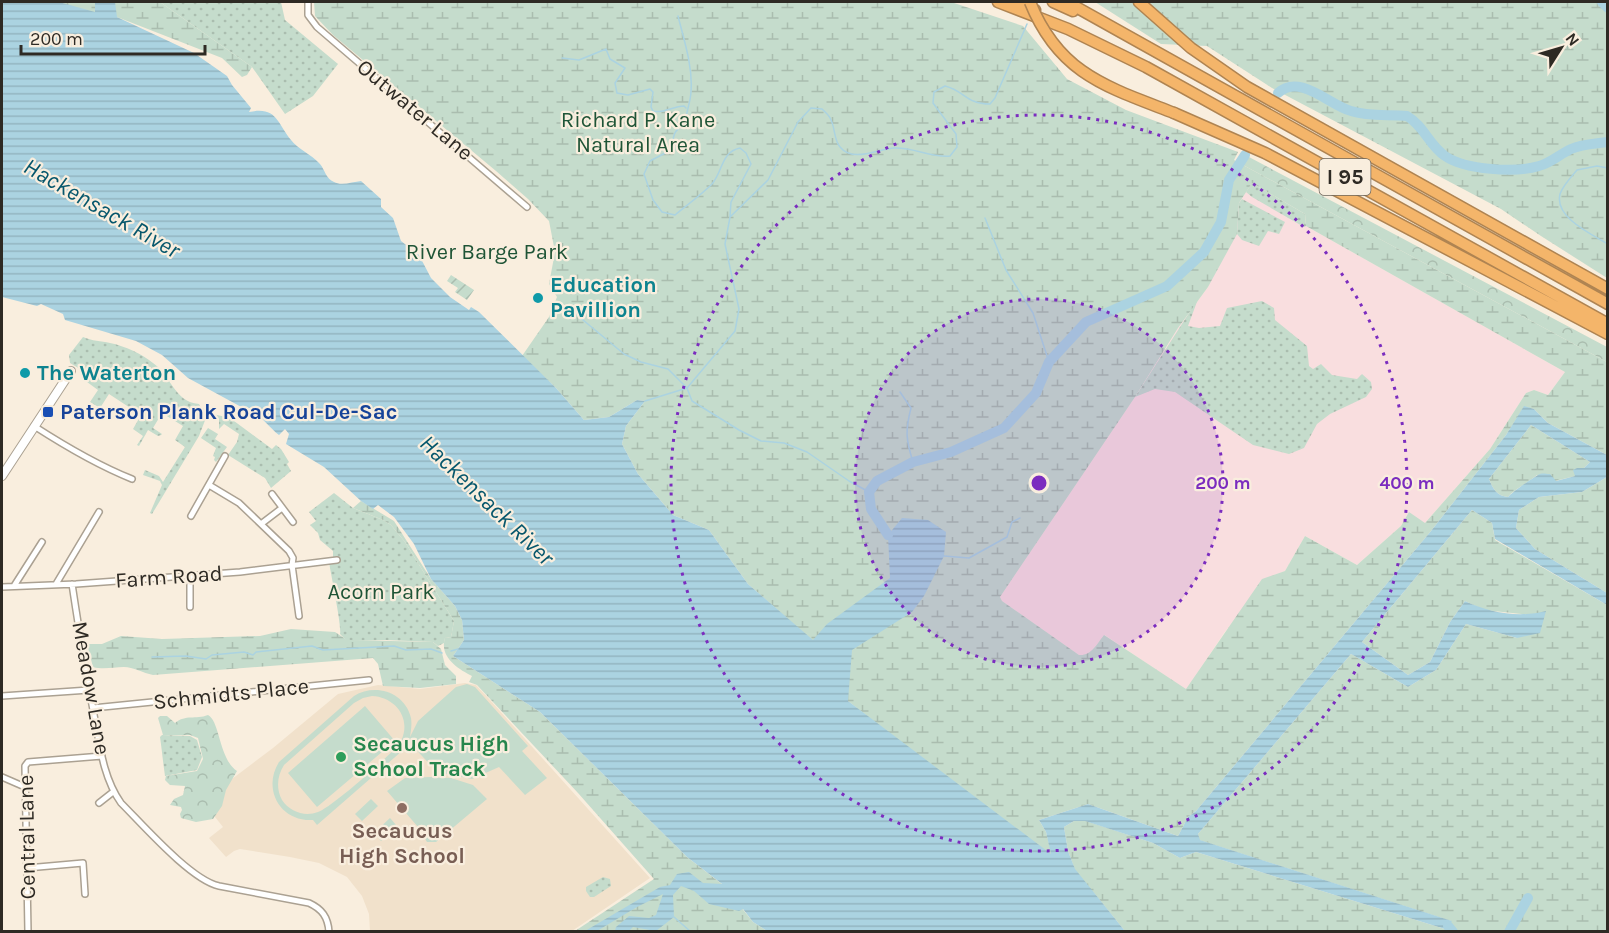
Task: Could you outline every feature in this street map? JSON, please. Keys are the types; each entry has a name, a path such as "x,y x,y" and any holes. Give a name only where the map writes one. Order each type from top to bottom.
{"highway":[{"name":"I 95","path":"998,2 1080,35 1130,59 1608,324"},
{"path":"1019,2 1080,35"},
{"path":"1030,2 1044,31 1057,50 1075,66 1104,85 1264,153 1608,334"},
{"path":"1053,2 1131,37"},
{"name":"I 95","path":"1067,2 1608,304"},
{"path":"1139,2 1185,43 1247,87 1608,289"}],"street":[{"name":"Outwater Lane","path":"308,2 309,18 317,27 527,207"},
{"path":"2,476 71,372"},
{"path":"34,426 109,471 132,479"},
{"path":"191,516 225,456"},
{"path":"209,485 239,504 289,551 293,558 299,615"},
{"path":"272,494 293,522"},
{"path":"261,524 282,507"},
{"path":"56,584 99,512"},
{"path":"14,586 42,542"},
{"name":"Farm Road","path":"2,587 240,572 337,560"},
{"path":"190,576 190,607"},
{"name":"Meadow Lane","path":"72,584 102,756 113,792 121,803 187,867 205,881 219,886 309,903 322,910 329,932"},
{"name":"Schmidts Place","path":"93,708 369,680"},
{"path":"2,696 89,690"},
{"name":"Central Lane","path":"28,932 25,766 28,762 102,756"},
{"path":"2,777 25,787"},
{"path":"99,803 113,792"},
{"path":"27,868 83,863 85,894"}],"shaded area":[{"path":"1252,183 1306,226 1565,372 1548,395 1534,390 1526,393 1490,449 1424,524 1409,513 1401,526 1357,565 1305,536 1285,571 1267,578 1224,633 1186,690 1105,635 1091,652 1079,655 1002,601 1000,597 1135,397 1178,328 1208,287 1239,203"},
{"name":"Secaucus High School","path":"465,683 476,685 650,878 572,931 370,931 369,914 362,896 347,877 319,863 290,857 240,849 226,857 209,838 223,827 211,812 224,785 338,694 378,685 420,689"}],"green space":[{"path":"59,2 160,2 252,67 247,75 242,77 222,58 117,17 82,10"},
{"path":"160,2 281,2 285,20 338,64 313,96 285,114 252,67"},
{"name":"Richard P. Kane Natural Area","path":"314,2 951,2 1023,26 1067,79 1126,110 1238,152 1234,160 1607,362 1607,455 1548,423 1534,409 1524,407 1506,435 1431,531 1196,811 1188,817 1178,836 1088,804 1039,820 1046,832 1052,855 1074,867 1068,851 1064,827 1074,821 1086,821 1153,843 1180,858 1196,852 1445,929 1451,921 1199,840 1198,834 1351,654 1408,687 1436,670 1466,624 1517,638 1530,615 1484,610 1465,601 1450,622 1430,662 1408,675 1362,642 1472,510 1492,523 1495,540 1607,605 1607,931 1125,931 1094,893 848,701 813,641 748,584 709,530 673,515 638,474 622,444 626,426 645,401 637,400 609,417 584,420 556,388 522,356 549,317 557,297 549,284 555,252 549,221 528,199 333,35 315,16","holes":["1252,183 1305,214 1306,226 1565,372 1548,395 1534,390 1526,393 1490,449 1425,523 1409,512 1401,526 1357,565 1305,536 1285,571 1262,579 1186,689 1104,635 1087,654 1079,655 1002,601 1000,597 1135,397 1178,328 1208,287 1237,234 1239,203"]},
{"path":"1095,2 1607,2 1607,278 1501,209 1272,88 1207,46 1161,44"},
{"path":"1249,157 1607,347 1607,362 1243,165"},
{"path":"1252,183 1305,214 1306,226 1304,227 1252,197 1246,192"},
{"path":"1242,199 1285,222 1279,234 1268,231 1259,246 1242,240 1237,234 1239,203"},
{"path":"451,275 474,290 467,300 455,292 458,288 447,281"},
{"path":"1198,299 1188,326 1199,328 1220,326 1227,308 1262,301 1274,308 1275,320 1307,346 1309,366 1313,369 1321,364 1332,375 1357,379 1362,374 1371,382 1372,389 1366,397 1330,414 1317,424 1304,448 1289,454 1253,445 1175,392 1155,389 1135,397"},
{"path":"83,337 122,346 144,356 159,368 184,398 209,410 199,436 152,514 150,513 162,485 160,481 143,475 145,470 159,476 163,482 185,447 175,440 183,426 162,413 153,428 162,434 158,436 148,430 139,446 137,445 143,436 133,429 141,415 109,394 100,408 90,402 98,390 87,382 85,372 70,363 69,355"},
{"path":"213,414 230,418 272,449 276,445 289,462 287,464 291,471 271,488 265,478 228,455 237,442 239,434 224,424 219,429 219,419"},
{"path":"1531,425 1590,462 1584,468 1577,468 1575,476 1555,481 1537,475 1508,497 1498,494 1489,479"},
{"path":"208,428 218,434 215,439 227,447 216,462 213,456 216,448 201,438"},
{"path":"1607,477 1607,593 1535,549 1516,528 1519,510 1539,497 1582,492"},
{"name":"Acorn Park","path":"334,493 353,508 391,525 405,542 454,621 451,637 445,638 444,643 438,646 433,642 347,641 340,634 329,562 333,562 333,551 320,540 318,533 310,525 316,521 309,512"},
{"path":"361,501 394,521 431,579 455,606 462,620 464,640 453,656 540,712 687,857 723,885 753,922 767,931 575,931 654,879 578,793 477,685 469,682 472,676 461,670 447,657 445,638 451,637 454,621 405,542 391,525 353,508"},
{"path":"291,629 335,632 347,640 433,642 441,649 445,665 456,676 456,684 420,688 383,686 378,664 373,658 153,675 127,667 93,667 88,648 89,644 102,644 121,636 162,639 260,636"},
{"path":"467,684 475,687 528,746 522,751 547,778 525,795 499,767 472,779 437,772 408,741 402,751 317,825 313,820 291,816 277,802 272,783 279,762 354,696 362,692 380,690 396,696 408,709 411,718 410,737 418,721 456,687","holes":["380,697 394,705 403,717 404,733 401,741 362,779 325,808 308,814 289,808 282,800 278,787 284,765 354,703 363,698"]},
{"name":"Secaucus High School Track","path":"365,706 395,741 317,807 288,773"},
{"path":"208,715 215,725 227,758 237,771 226,790 222,806 213,819 196,822 181,818 181,807 170,805 174,799 183,795 185,786 170,785 165,780 166,776 197,771 203,759 198,738 190,735 163,735 158,718 167,716 175,723 183,719"},
{"path":"162,735 190,736 197,740 202,757 197,770 165,776 160,737"},
{"path":"405,778 451,778 473,785 487,799 436,842 427,842 424,834 387,791"},
{"path":"371,799 378,806 362,821 355,814"},
{"path":"390,818 397,826 381,841 374,833"},
{"path":"603,877 610,879 611,886 594,897 590,897 586,887"}],"water":[{"name":"Hackensack River","path":"2,2 59,2 95,12 95,2 115,2 117,17 194,53 227,76 251,108 249,112 265,111 275,117 294,143 320,164 331,181 340,184 361,181 381,199 381,207 393,218 401,241 419,255 431,278 450,297 469,310 471,307 479,312 556,388 584,420 609,417 637,400 645,401 626,426 622,444 638,474 673,515 709,530 748,584 813,640 827,624 890,578 888,535 902,518 928,520 946,532 944,556 924,596 912,612 852,650 848,701 1051,854 1046,832 1039,820 1088,804 1178,836 1188,817 1196,811 1431,531 1506,435 1524,406 1534,409 1548,423 1607,455 1607,477 1582,492 1539,497 1519,510 1516,528 1535,549 1607,593 1607,605 1495,539 1492,523 1472,510 1362,642 1408,675 1430,662 1450,622 1465,601 1484,609 1505,613 1525,614 1546,611 1540,633 1517,638 1466,624 1436,670 1408,687 1351,654 1198,834 1200,840 1452,921 1445,929 1196,852 1180,858 1153,843 1085,821 1074,821 1064,827 1068,851 1075,869 1125,931 767,931 753,922 743,909 739,911 709,904 694,891 681,886 673,895 674,917 656,931 633,927 629,931 615,931 616,927 629,916 649,918 656,915 663,894 597,931 585,931 660,887 670,885 677,874 689,872 703,883 722,884 687,857 540,712 453,656 464,640 462,620 455,606 431,579 414,544 394,517 378,505 373,509 361,501 324,467 286,444 289,434 285,429 279,435 250,408 245,409 188,378 162,355 136,341 65,320 63,314 41,304 37,306 2,297","holes":["1531,425 1590,462 1584,468 1573,470 1575,476 1556,481 1550,474 1540,474 1508,497 1496,491 1489,479"]}],"waterway":[{"path":"1602,2 1608,8"},
{"path":"678,16 691,73 691,95 685,124 674,134 673,149 650,161 644,174 653,200 662,212 675,215 712,184 729,153 740,148 746,153 751,164 731,202 730,216"},
{"path":"645,401 687,388 735,331 739,309 725,244 730,217 768,180 798,122 811,108 822,109 827,114 838,144 845,152 859,155 901,148 950,156 957,147 956,134 933,103 934,92 945,86 970,100 990,104 995,98 1027,24"},
{"path":"562,58 579,60 606,49 610,59 625,68 615,83 617,93 628,95 650,89 653,92 651,107 653,111 680,106 686,108"},
{"path":"1278,93 1287,88 1305,88 1342,108 1358,113 1407,116 1418,125 1439,152 1454,161 1477,167 1504,170 1529,168 1548,163 1576,147 1608,142"},
{"path":"888,535 871,509 869,492 877,481 913,462 951,452 1004,428 1036,393 1049,362 1086,322 1167,286 1204,252 1221,222 1229,180 1245,155"},
{"path":"1608,168 1597,166 1577,170 1560,194 1560,202 1568,217 1575,224 1608,244"},
{"path":"985,218 1006,270 1033,313 1049,362"},
{"path":"577,315 624,354 641,362 668,369 687,388 692,401 739,430 761,441 784,443 807,452 869,492"},
{"path":"900,392 911,408 907,435 913,462"},
{"path":"944,556 969,558 1007,537 1012,522 1020,518"},
{"path":"152,657 186,656 206,659 212,655 244,652 253,655 256,652 312,646 323,650 394,646 406,650 431,649 442,653"},
{"path":"451,651 458,649"},
{"path":"1509,932 1528,898"},
{"path":"674,917 691,932"},
{"path":"1448,926 1453,932"}],"place":[{"name":"Education Pavillion","path":"538,298"},
{"name":"The Waterton","path":"25,373"},
{"name":"Paterson Plank Road Cul-De-Sac","path":"48,412"},
{"name":"Secaucus High School Track","path":"341,757"},
{"name":"Secaucus High School","path":"402,808"}],"park label":[{"name":"River Barge Park","path":"487,252"}]}
